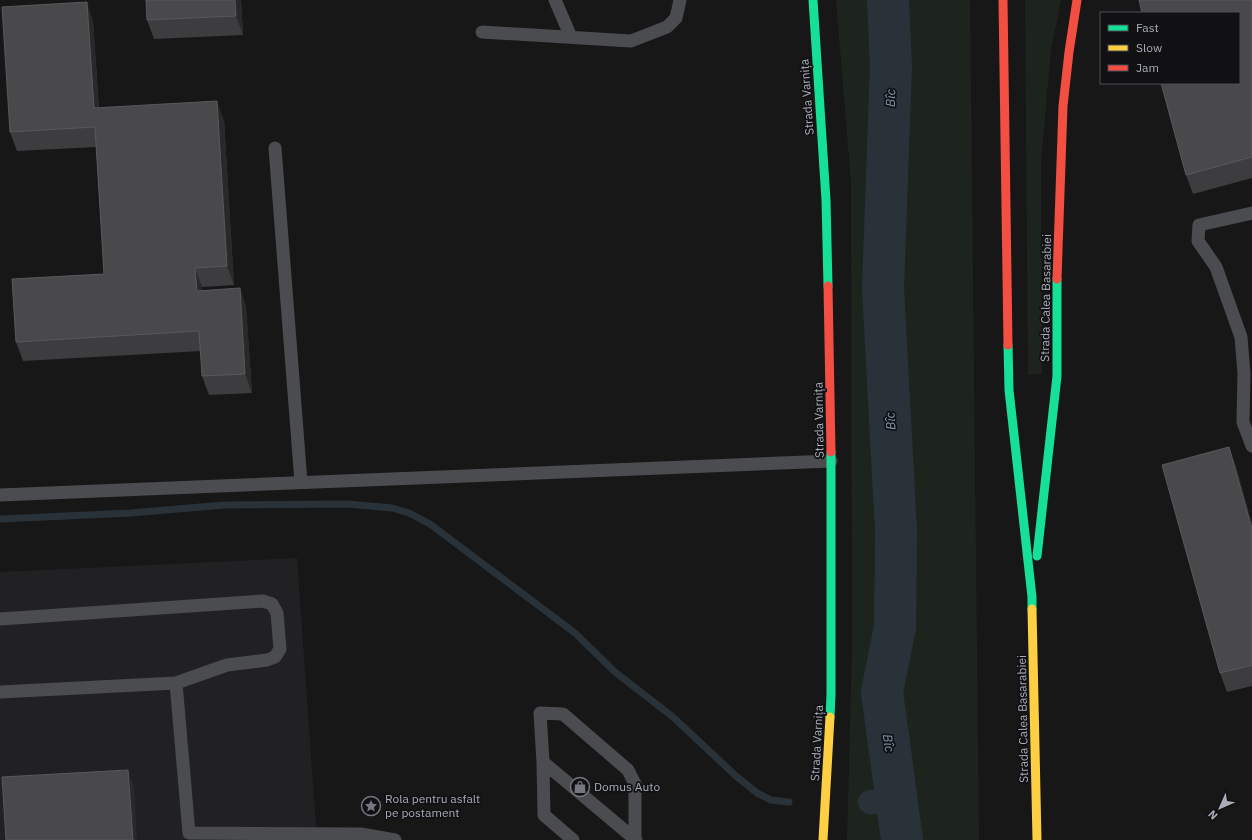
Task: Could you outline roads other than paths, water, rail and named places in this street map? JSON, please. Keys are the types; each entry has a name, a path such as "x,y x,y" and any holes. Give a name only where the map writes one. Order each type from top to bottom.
{"main road":[{"name":"Strada Varnița","path":"812,0 826,200 832,461 831,695 824,840"},
{"name":"Strada Calea Basarabiei","path":"1002,0 1009,390 1032,597 1037,840"},
{"name":"Strada Calea Basarabiei","path":"1032,597 1057,376 1057,273 1063,106 1077,0"}],"lane":[{"path":"555,0 571,37"},
{"path":"482,32 631,41 667,27 676,18 680,0"},
{"path":"275,148 301,482"},
{"path":"1252,213 1199,225 1198,240 1216,267 1241,337 1244,373 1243,422 1252,446"},
{"path":"0,494 832,461"},
{"path":"0,619 263,601 272,604 277,613 280,649 275,657 267,660 227,665 176,683 0,692"},
{"path":"176,683 190,836 361,834 395,840"},
{"path":"573,840 544,814 540,713 563,714 628,770 635,784 636,840"},
{"path":"542,762 636,840"}],"waterway":[{"name":"Bîc","path":"888,0 891,66 883,288 896,531 895,627 882,692 902,840"},
{"path":"0,519 131,513 224,505 347,504 392,508 409,513 430,524 575,633 615,672 673,717 736,776 757,793 771,800 789,802"},
{"path":"870,802 896,802"}],"place":[{"name":"Domus Auto","path":"580,787"},
{"name":"Rola pentru asfalt pe postament","path":"371,806"}]}
